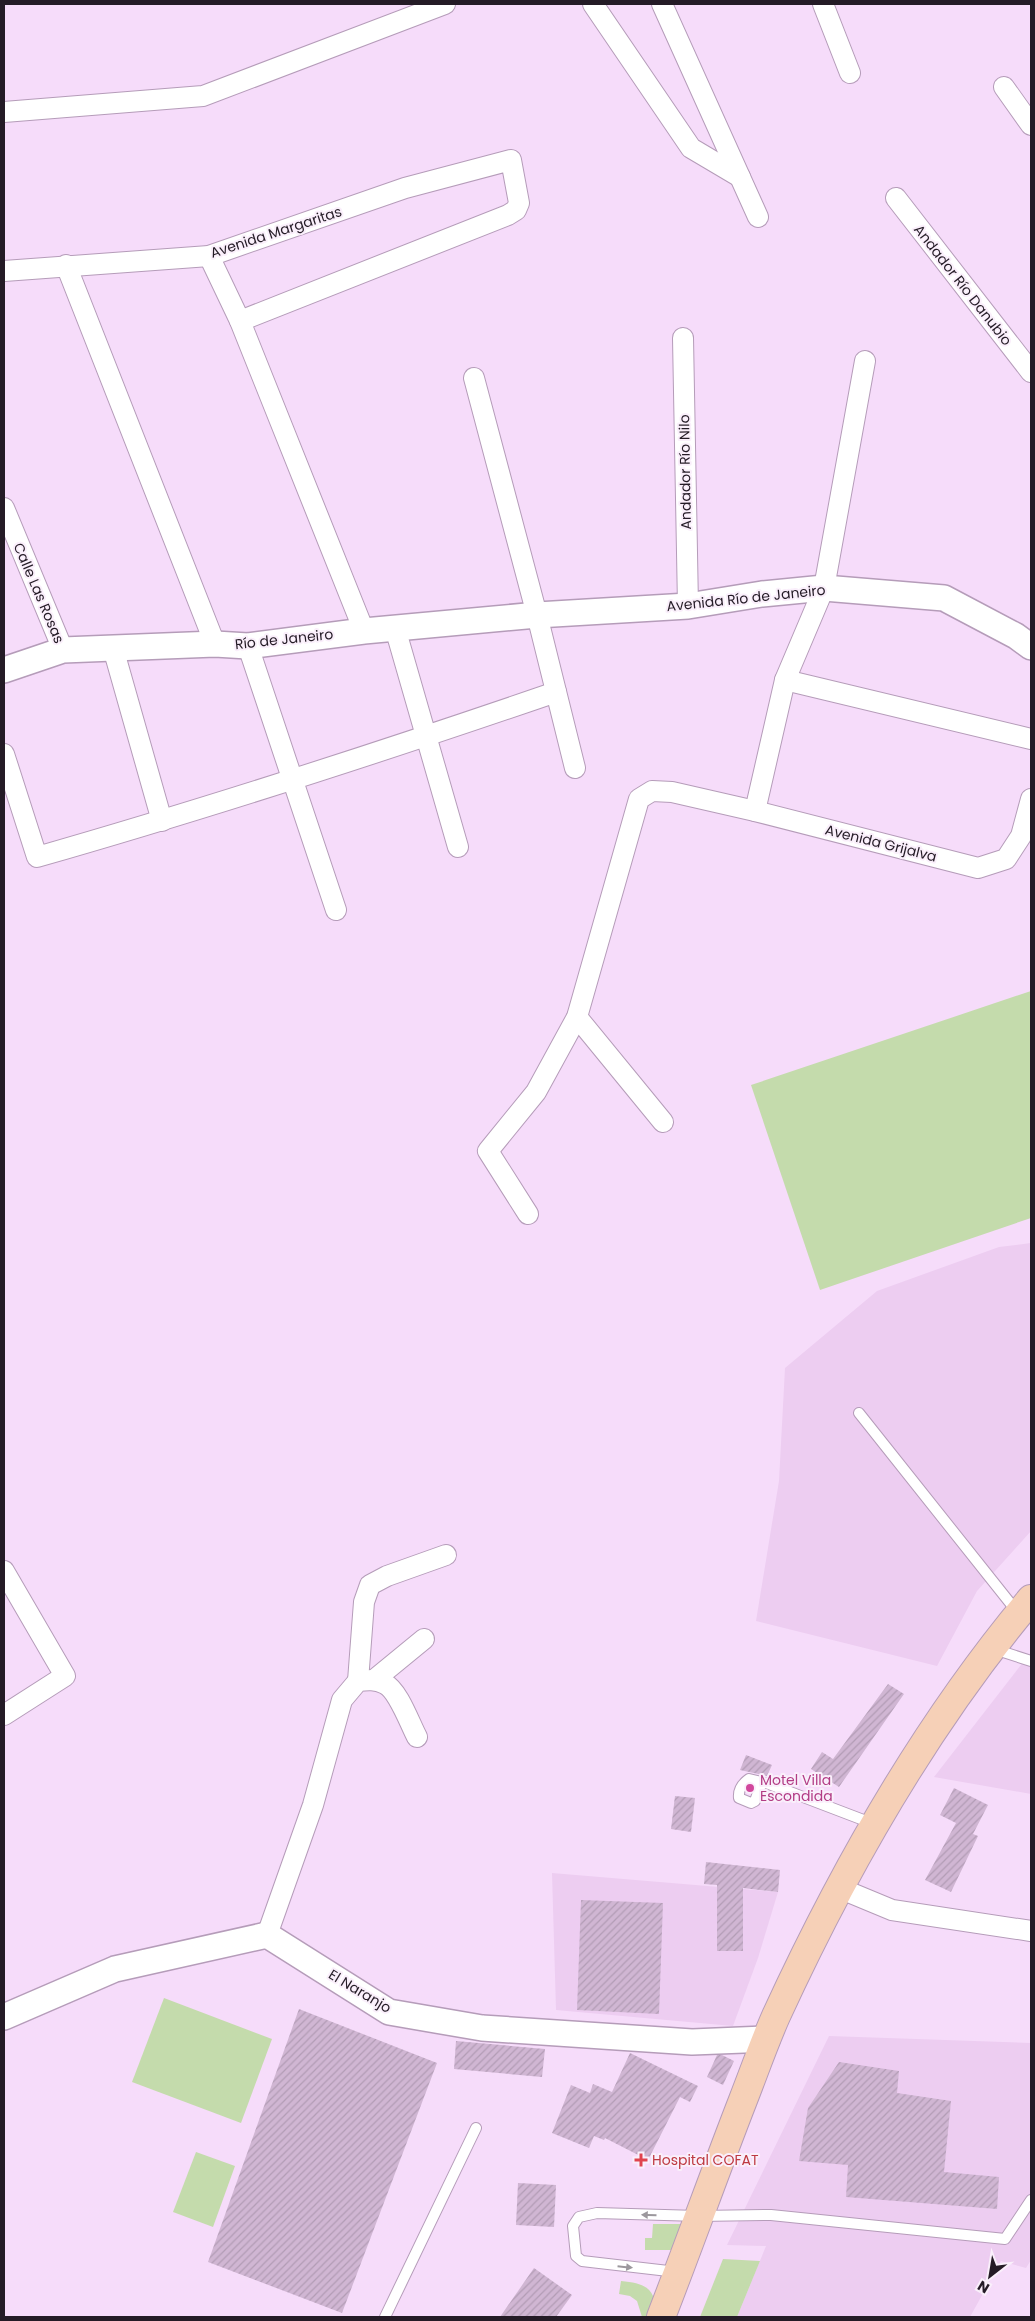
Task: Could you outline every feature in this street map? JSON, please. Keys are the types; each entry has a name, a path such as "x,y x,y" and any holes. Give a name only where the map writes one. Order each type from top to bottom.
{"main road":[{"path":"661,2317 767,2039 839,1888 911,1763 991,1648 1025,1607"}],"street":[{"path":"4,112 203,96 445,4"},
{"path":"593,4 691,148 740,177"},
{"path":"662,4 758,217"},
{"path":"823,4 850,73"},
{"path":"1004,88 1031,125"},
{"name":"Avenida Margaritas","path":"4,271 210,256 405,188 511,160 519,203 516,210 508,215 240,321"},
{"name":"Andador Río Danubio","path":"896,198 1031,372"},
{"path":"210,256 240,321 364,631"},
{"path":"66,265 215,644"},
{"name":"Andador Río Nilo","path":"683,338 688,606"},
{"path":"755,811 785,680 824,588 865,361"},
{"path":"474,378 537,615 575,768"},
{"name":"Calle Las Rosas","path":"4,508 63,650"},
{"name":"Avenida Río de Janeiro","path":"537,615 688,606 762,594 824,588 944,598 1016,636 1031,647"},
{"name":"Río de Janeiro","path":"4,670 63,650 215,644 248,646 364,631 537,615"},
{"path":"396,628 458,847"},
{"path":"248,646 336,910"},
{"path":"113,648 162,822"},
{"path":"785,680 1031,738"},
{"path":"4,754 37,857 162,822 556,692"},
{"name":"Avenida Grijalva","path":"528,1214 488,1151 536,1092 578,1017 639,799 652,791 672,792 755,811 978,868 1006,858 1021,836 1031,799"},
{"path":"578,1017 663,1122"},
{"path":"366,1680 364,1602 370,1585 387,1576 446,1555"},
{"path":"4,1571 65,1676 4,1715"},
{"path":"4,2017 115,1970 267,1935 313,1804 342,1700 366,1680 424,1640"},
{"path":"366,1680 386,1684 395,1693 417,1737"},
{"path":"839,1888 892,1910 1031,1930"},
{"name":"El Naranjo","path":"267,1935 389,2012 482,2028 692,2042 767,2039"}],"lane":[{"path":"859,1413 1025,1607"},
{"path":"991,1648 1031,1661"},
{"path":"762,1782 875,1824"},
{"path":"385,2317 476,2128"},
{"path":"678,2272 582,2261 576,2256 573,2226 579,2217 597,2213 698,2216 771,2215 1005,2239 1031,2200"}],"shaded area":[{"path":"1031,1243 1031,1531 977,1591 937,1666 756,1621 779,1481 785,1368 877,1291 999,1247"},
{"path":"1031,1652 1031,1794 934,1777"},
{"path":"552,1873 778,1892 758,1958 733,2026 556,2010"},
{"path":"829,2036 1031,2043 1031,2260 1026,2268 1001,2261 970,2317 737,2317 766,2246 727,2245"}],"green space":[{"path":"1031,991 1031,1218 820,1290 751,1085"},
{"path":"164,1998 272,2039 241,2123 132,2082"},
{"path":"196,2152 235,2166 213,2227 173,2212"},
{"path":"653,2224 682,2224 678,2250 645,2250 645,2238 652,2238"},
{"path":"723,2259 760,2261 737,2317 700,2317"},
{"path":"621,2281 638,2284 649,2290 655,2300 656,2317 642,2317 637,2301 630,2296 619,2294"}],"building":[{"path":"888,1684 904,1694 839,1787 811,1769 822,1752 833,1759"},
{"path":"746,1755 772,1765 767,1776 740,1770"},
{"path":"954,1788 988,1805 973,1834 978,1836 951,1892 925,1880 956,1823 940,1815"},
{"path":"675,1796 695,1798 691,1832 671,1829"},
{"path":"706,1862 780,1870 778,1892 743,1888 743,1951 717,1951 717,1885 704,1884"},
{"path":"581,1900 663,1903 659,2014 577,2010"},
{"path":"299,2009 437,2063 342,2313 208,2262"},
{"path":"456,2041 545,2049 542,2077 454,2069"},
{"path":"630,2053 698,2086 690,2102 680,2097 648,2160 605,2138 604,2140 594,2136 589,2148 552,2133 571,2085 590,2093 593,2084 612,2092"},
{"path":"717,2055 722,2055 734,2061 723,2085 707,2077"},
{"path":"839,2062 899,2071 897,2093 951,2101 944,2172 999,2177 997,2209 846,2197 848,2165 799,2161 808,2108"},
{"path":"518,2183 556,2185 554,2227 516,2225"},
{"path":"534,2268 572,2295 556,2317 500,2317"}],"place":[{"name":"Motel Villa Escondida","path":"750,1788"},
{"name":"Hospital COFAT","path":"641,2160"}]}
